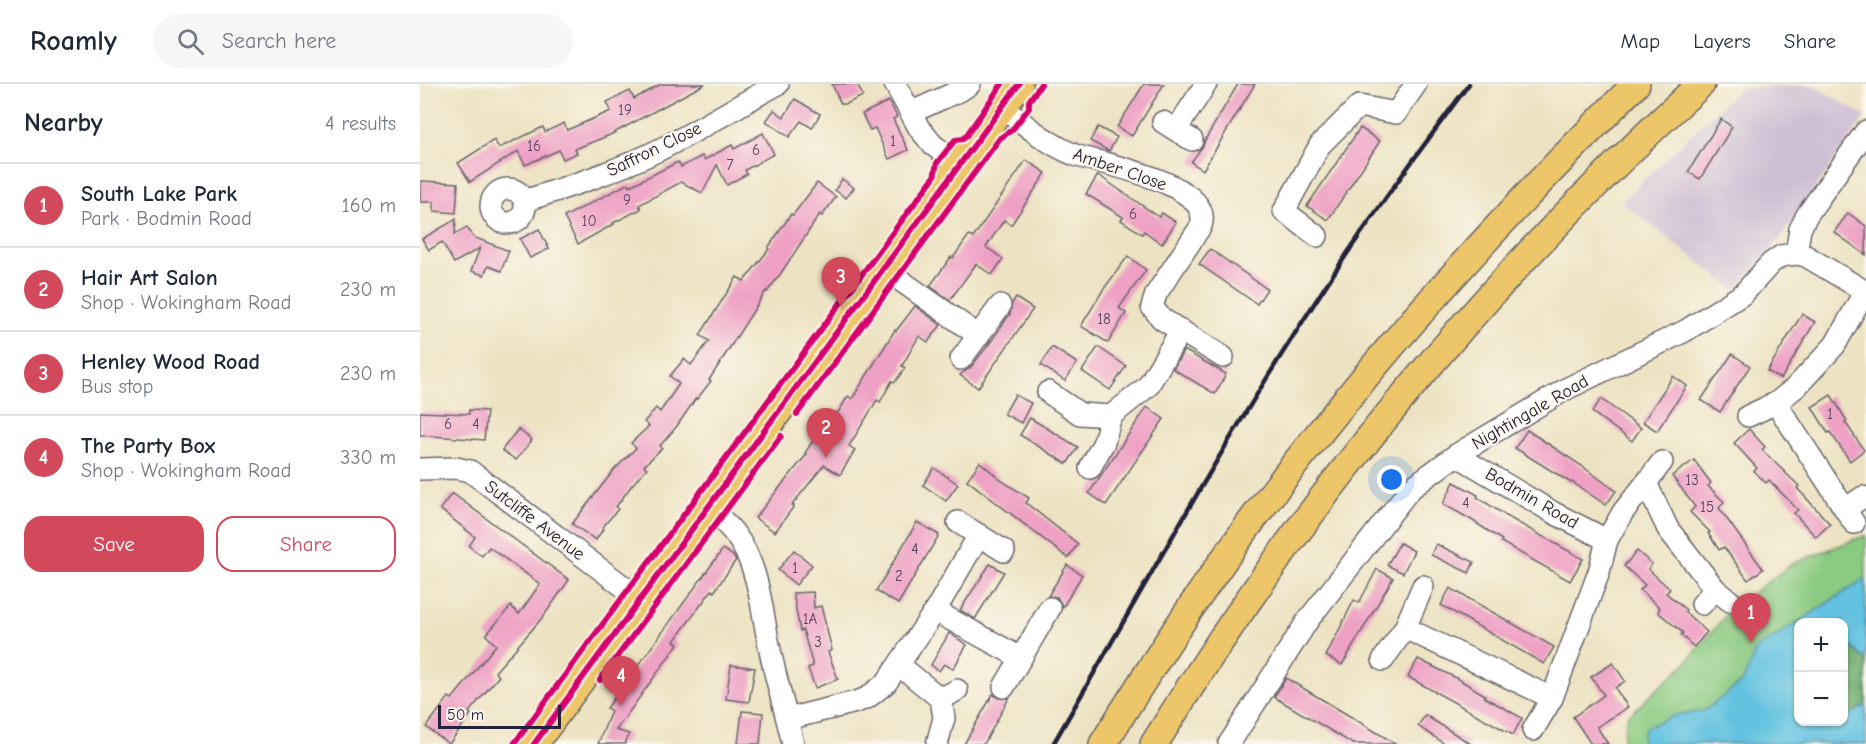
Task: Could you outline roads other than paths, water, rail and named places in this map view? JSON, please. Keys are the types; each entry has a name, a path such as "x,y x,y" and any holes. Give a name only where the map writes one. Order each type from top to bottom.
{"main road":[{"path":"534,744 1019,84"},
{"path":"1103,744 1154,662 1213,575 1259,510 1338,410 1456,270 1561,158 1636,84"},
{"path":"1154,744 1251,595 1312,511 1396,406 1495,291 1651,130 1701,84"}],"street":[{"name":"Saffron Close","path":"524,201 581,183 632,162 778,84"},
{"path":"895,84 919,128 933,145 960,165"},
{"path":"912,112 962,90 970,84"},
{"path":"1177,131 1206,84"},
{"path":"1317,236 1284,211 1320,145 1359,106 1396,112 1416,84"},
{"name":"Amber Close","path":"1002,107 1045,138 1074,154 1147,175 1170,185 1190,199 1203,220 1152,300 1153,311 1223,357"},
{"path":"1748,416 1776,403 1796,387 1835,345 1865,291 1806,256 1796,254 1800,229 1866,131"},
{"name":"Nightingale Road","path":"1229,744 1308,620 1410,489 1456,455 1566,389 1685,331 1743,294 1776,259 1796,254"},
{"path":"883,268 979,336"},
{"path":"961,359 1000,306"},
{"path":"1090,468 1104,442 1111,416 1148,386 1180,330"},
{"path":"1048,392 1080,414 1111,416"},
{"path":"1776,403 1849,516 1863,497"},
{"name":"Bodmin Road","path":"1456,455 1554,513 1607,540"},
{"path":"1533,730 1552,698 1599,572 1607,540 1623,512 1662,462"},
{"name":"Sutcliffe Avenue","path":"420,468 456,468 470,471 640,599"},
{"path":"1646,483 1668,529 1716,598"},
{"path":"706,508 720,517 735,532 755,574 770,650 793,744"},
{"path":"958,522 1004,551"},
{"path":"788,719 867,698 886,683 935,611 979,535"},
{"path":"1383,660 1405,628 1423,586"},
{"path":"1004,687 1050,608"},
{"path":"935,611 1021,658"},
{"path":"1405,628 1552,698"},
{"path":"899,665 949,694 937,744"}],"water":[{"path":"1866,578 1866,660 1848,645 1848,618 1804,618"},
{"path":"1794,624 1794,726 1848,726 1848,716 1866,705 1866,744 1644,744 1642,738 1645,728 1675,715 1704,711 1743,681 1756,649"}],"railway":[{"path":"1053,744 1212,469 1278,360 1369,222 1469,84"}],"place":[{"name":"Henley Wood Road","path":"841,307"},
{"name":"Hair Art Salon","path":"826,458"},
{"name":"South Lake Park","path":"1751,643"},
{"name":"The Party Box","path":"621,706"}]}
